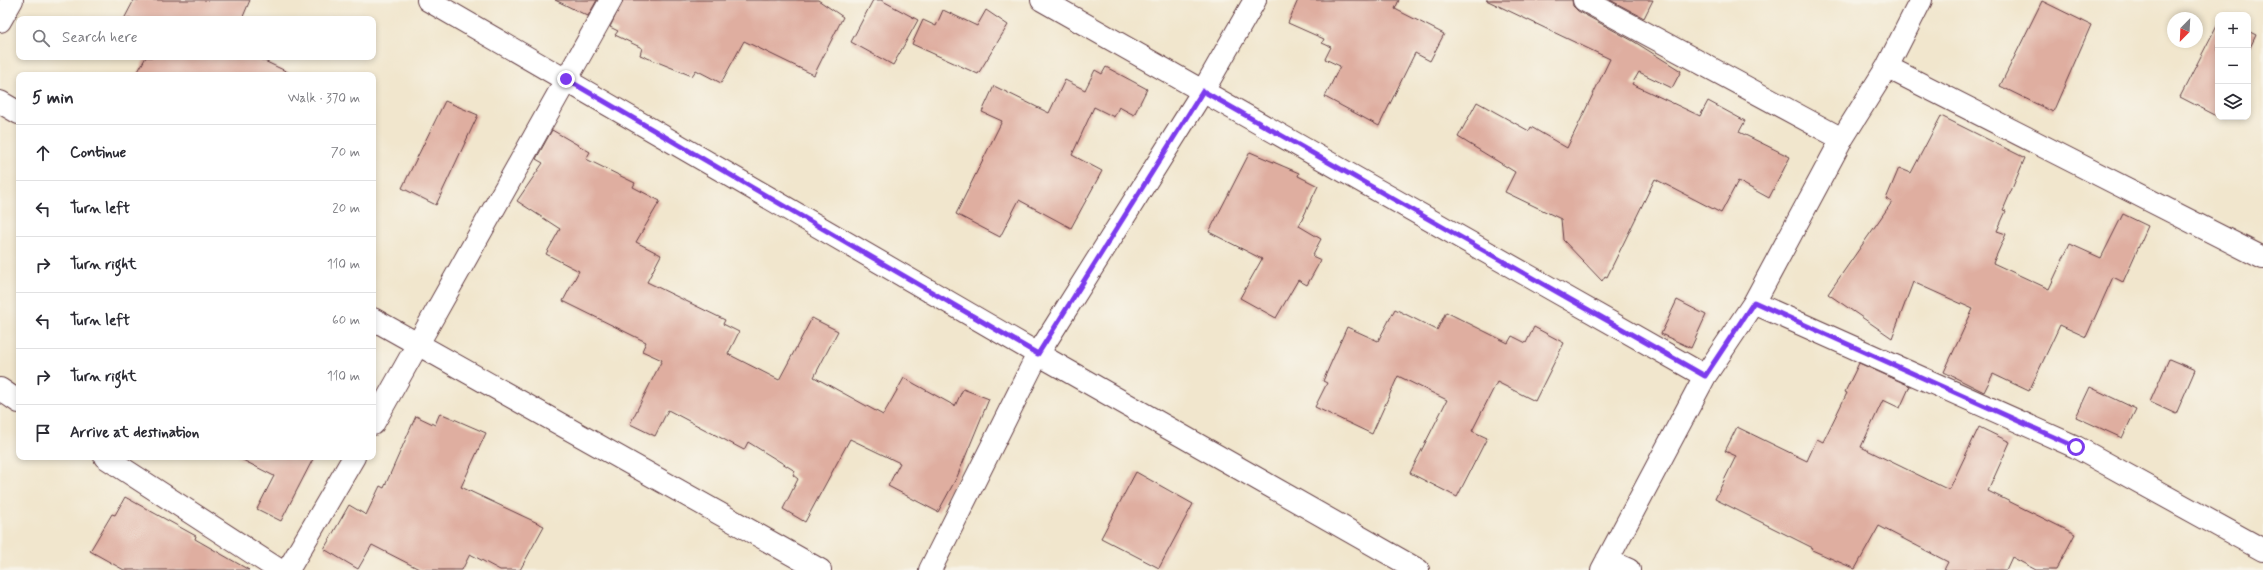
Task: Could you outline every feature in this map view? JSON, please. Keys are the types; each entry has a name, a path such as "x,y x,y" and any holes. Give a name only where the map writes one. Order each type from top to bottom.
{"street":[{"path":"0,21 12,0"},
{"path":"428,0 1038,354 1418,570"},
{"path":"376,419 419,345 611,0"},
{"path":"1042,0 1705,376"},
{"path":"930,570 1038,354 1203,91 1255,0"},
{"path":"1584,0 1842,140"},
{"path":"1629,570 1604,565 1705,376 1754,302 1842,140 1887,67 1921,0"},
{"path":"1887,67 2263,258"},
{"path":"0,102 16,111"},
{"path":"1754,302 2076,447 2263,550"},
{"path":"376,321 820,570"},
{"path":"0,389 16,400"},
{"path":"110,460 279,570"},
{"path":"288,570 352,460"}],"building":[{"path":"134,0 250,0 243,16 126,16"},
{"path":"555,0 597,0 588,16"},
{"path":"623,0 818,0 843,17 814,75 744,41 721,83 696,70 692,76 640,55 642,48 615,35 618,31 610,27"},
{"path":"873,0 881,0 918,20 893,65 851,42"},
{"path":"1298,0 1399,0 1395,9 1444,34 1430,61 1415,53 1379,126 1325,97 1340,66 1325,59 1331,47 1322,43 1324,39 1288,23"},
{"path":"1486,0 1572,0 1573,6 1578,11 1633,41 1681,71 1672,88 1639,72 1632,84 1700,116 1708,101 1745,121 1739,132 1790,157 1769,198 1738,181 1721,213 1655,179 1607,277 1605,276 1602,281 1563,240 1561,219 1505,192 1515,172 1458,137 1477,102 1529,131 1531,127 1567,148 1610,59"},
{"path":"1610,0 1653,0 1644,18"},
{"path":"2042,1 2091,25 2053,112 2000,86"},
{"path":"943,10 977,26 986,10 1008,25 978,74 912,44 923,20 936,26"},
{"path":"2215,29 2215,115 2180,97"},
{"path":"2251,32 2256,35 2251,46"},
{"path":"144,60 262,60 288,72 138,72"},
{"path":"1106,67 1147,89 1134,115 1119,107 1114,117 1094,107 1072,155 1102,171 1071,228 1019,200 1000,237 956,214 1002,121 982,112 994,86 1049,113 1065,80 1085,90 1095,70 1102,74"},
{"path":"445,101 478,115 436,205 402,188"},
{"path":"1941,116 2025,158 2003,210 2006,211 1997,231 2006,234 1993,263 2049,289 2070,244 2101,258 2123,214 2148,226 2123,282 2113,277 2086,337 2060,325 2029,391 1993,374 1984,392 1944,372 1973,309 1913,282 1892,338 1828,294 1892,202 1886,199 1899,168 1911,173"},
{"path":"552,130 590,152 586,159 635,183 633,187 660,201 636,242 661,255 647,282 725,320 723,324 739,332 728,354 779,380 812,318 838,331 814,377 883,415 904,378 955,406 963,389 989,399 957,477 938,512 888,486 900,463 850,439 805,522 783,509 798,479 793,475 795,471 748,442 744,450 668,410 655,436 630,424 662,360 642,351 646,342 563,301 579,271 546,254 560,229 517,201 543,163 536,159"},
{"path":"1250,152 1299,173 1298,176 1318,186 1299,226 1321,239 1312,256 1321,260 1307,285 1298,280 1276,318 1240,298 1262,259 1209,232"},
{"path":"1677,300 1706,315 1691,348 1661,334"},
{"path":"1395,309 1437,330 1446,312 1508,343 1512,336 1526,343 1534,327 1564,343 1535,401 1497,382 1472,431 1487,438 1457,497 1410,473 1447,400 1398,376 1372,434 1315,407 1327,383 1323,381 1347,327 1378,341"},
{"path":"2169,359 2195,370 2176,414 2150,402"},
{"path":"1859,363 1910,386 1900,408 1883,400 1861,447 1949,490 1979,427 2010,442 1988,491 2075,534 2056,570 2036,570 2012,557 2006,570 1944,570 1948,562 1879,526 1855,569 1812,550 1813,548 1715,499 1736,456 1725,451 1737,427 1807,461 1817,439 1823,442 1847,393 1845,392"},
{"path":"2090,387 2136,409 2122,438 2076,417"},
{"path":"440,413 486,433 461,487 544,526 520,570 500,570 470,554 462,570 421,570 372,545 358,569 324,549 349,505 366,515 380,486 384,488 416,416 435,425"},
{"path":"243,460 312,460 281,521 257,509 274,476"},
{"path":"1136,472 1193,504 1159,568 1101,538"},
{"path":"125,497 196,536 195,539 249,570 124,570 90,551 112,514 115,515"}],"route":[{"path":"566,79 1038,354 1203,91 1705,376 1754,302 2076,447"}]}
